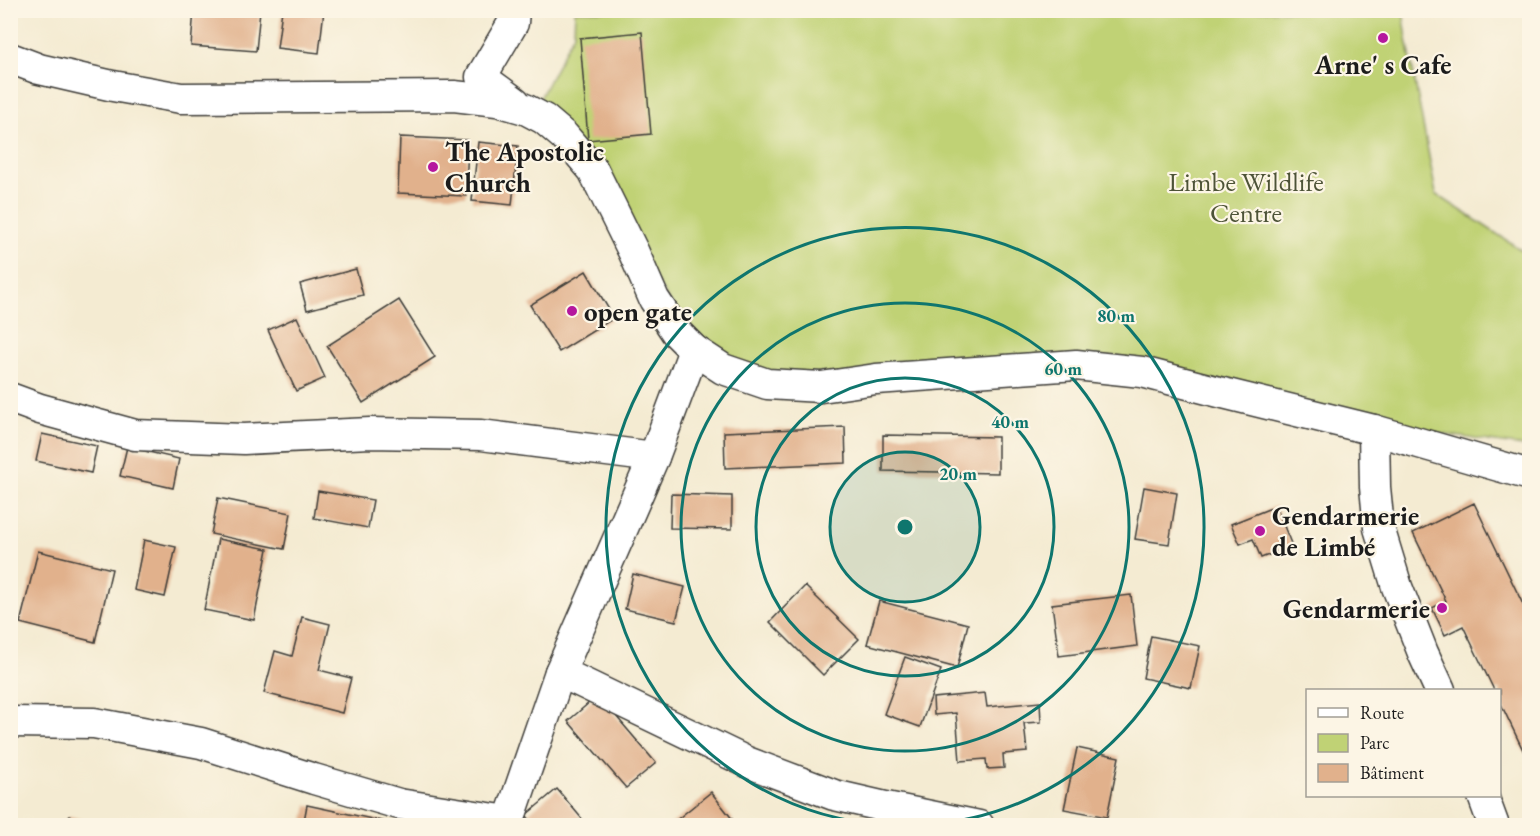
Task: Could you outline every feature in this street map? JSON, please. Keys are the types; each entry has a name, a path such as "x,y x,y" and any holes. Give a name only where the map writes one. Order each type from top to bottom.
{"street":[{"path":"513,17 481,76 525,109 544,119 564,136 593,170 654,299 676,332 694,350 723,369 767,384 821,387 876,379 1076,365 1142,372 1374,430 1526,472"},
{"path":"10,58 39,69 113,86 181,98 454,96 497,101 525,109"},
{"path":"10,722 94,723 201,743 399,804 507,823 560,672 654,457 694,350"},
{"path":"10,398 40,409 135,435 244,439 370,433 481,435 654,457"},
{"path":"1374,430 1375,487 1379,528 1397,587 1440,689"},
{"path":"560,672 747,762 834,795 979,825"},
{"path":"1484,797 1494,825"}],"green space":[{"name":"Limbe Wildlife Centre","path":"575,11 1403,11 1436,194 1529,255 1529,447 1381,425 1118,356 770,381 700,348 539,100 574,33"}],"building":[{"path":"194,10 260,10 256,51 191,46"},
{"path":"282,10 324,10 319,53 277,48"},
{"path":"642,32 651,134 588,140 580,38"},
{"name":"The Apostolic Church","path":"400,137 468,140 466,196 398,193"},
{"path":"478,142 518,146 512,205 472,201"},
{"path":"356,269 363,295 307,310 300,284"},
{"name":"open gate","path":"586,271 614,318 559,352 530,305"},
{"path":"399,300 435,357 363,403 327,346"},
{"path":"297,317 325,378 296,391 268,330"},
{"path":"845,427 846,463 725,468 724,432"},
{"path":"42,434 97,446 91,473 36,461"},
{"path":"883,435 998,437 998,473 883,471"},
{"path":"127,447 179,459 173,488 120,476"},
{"path":"1144,487 1177,493 1169,544 1135,539"},
{"path":"318,491 373,500 368,528 314,518"},
{"path":"671,494 732,496 732,529 670,528"},
{"path":"218,498 291,513 284,549 211,534"},
{"path":"1474,503 1530,619 1530,750 1524,752 1501,704 1501,689 1494,689 1463,626 1445,635 1432,608 1446,601 1413,533"},
{"name":"Gendarmerie de Limbé","path":"1276,506 1292,546 1261,558 1253,539 1240,544 1231,524"},
{"path":"218,539 268,549 254,620 204,610"},
{"path":"144,540 176,547 165,597 134,590"},
{"path":"38,551 112,569 95,642 20,623"},
{"path":"633,574 685,587 676,621 625,609"},
{"path":"805,586 859,639 823,675 770,622"},
{"path":"1131,595 1137,646 1059,656 1052,604"},
{"path":"879,601 968,624 957,668 867,644"},
{"path":"302,617 330,624 319,670 351,678 342,713 264,693 275,651 292,656"},
{"path":"1151,636 1200,646 1191,688 1143,678"},
{"path":"905,657 941,670 920,727 884,714"},
{"path":"985,693 987,707 1040,702 1041,722 1024,723 1027,752 1003,754 1004,768 987,769 986,759 960,761 956,713 934,715 933,698"},
{"path":"598,695 656,763 626,788 568,721"},
{"path":"1077,748 1119,757 1107,817 1064,809"},
{"path":"557,789 588,826 535,826 526,815"},
{"path":"711,792 733,820 726,826 669,826"},
{"path":"307,805 391,823 390,826 303,826"},
{"path":"69,816 102,825 102,826 66,826"}],"place":[{"name":"Arne' s Cafe","path":"1383,38"},
{"name":"The Apostolic Church","path":"433,167"},
{"name":"open gate","path":"572,311"},
{"name":"Gendarmerie de Limbé","path":"1260,531"},
{"name":"Gendarmerie","path":"1442,608"}]}
